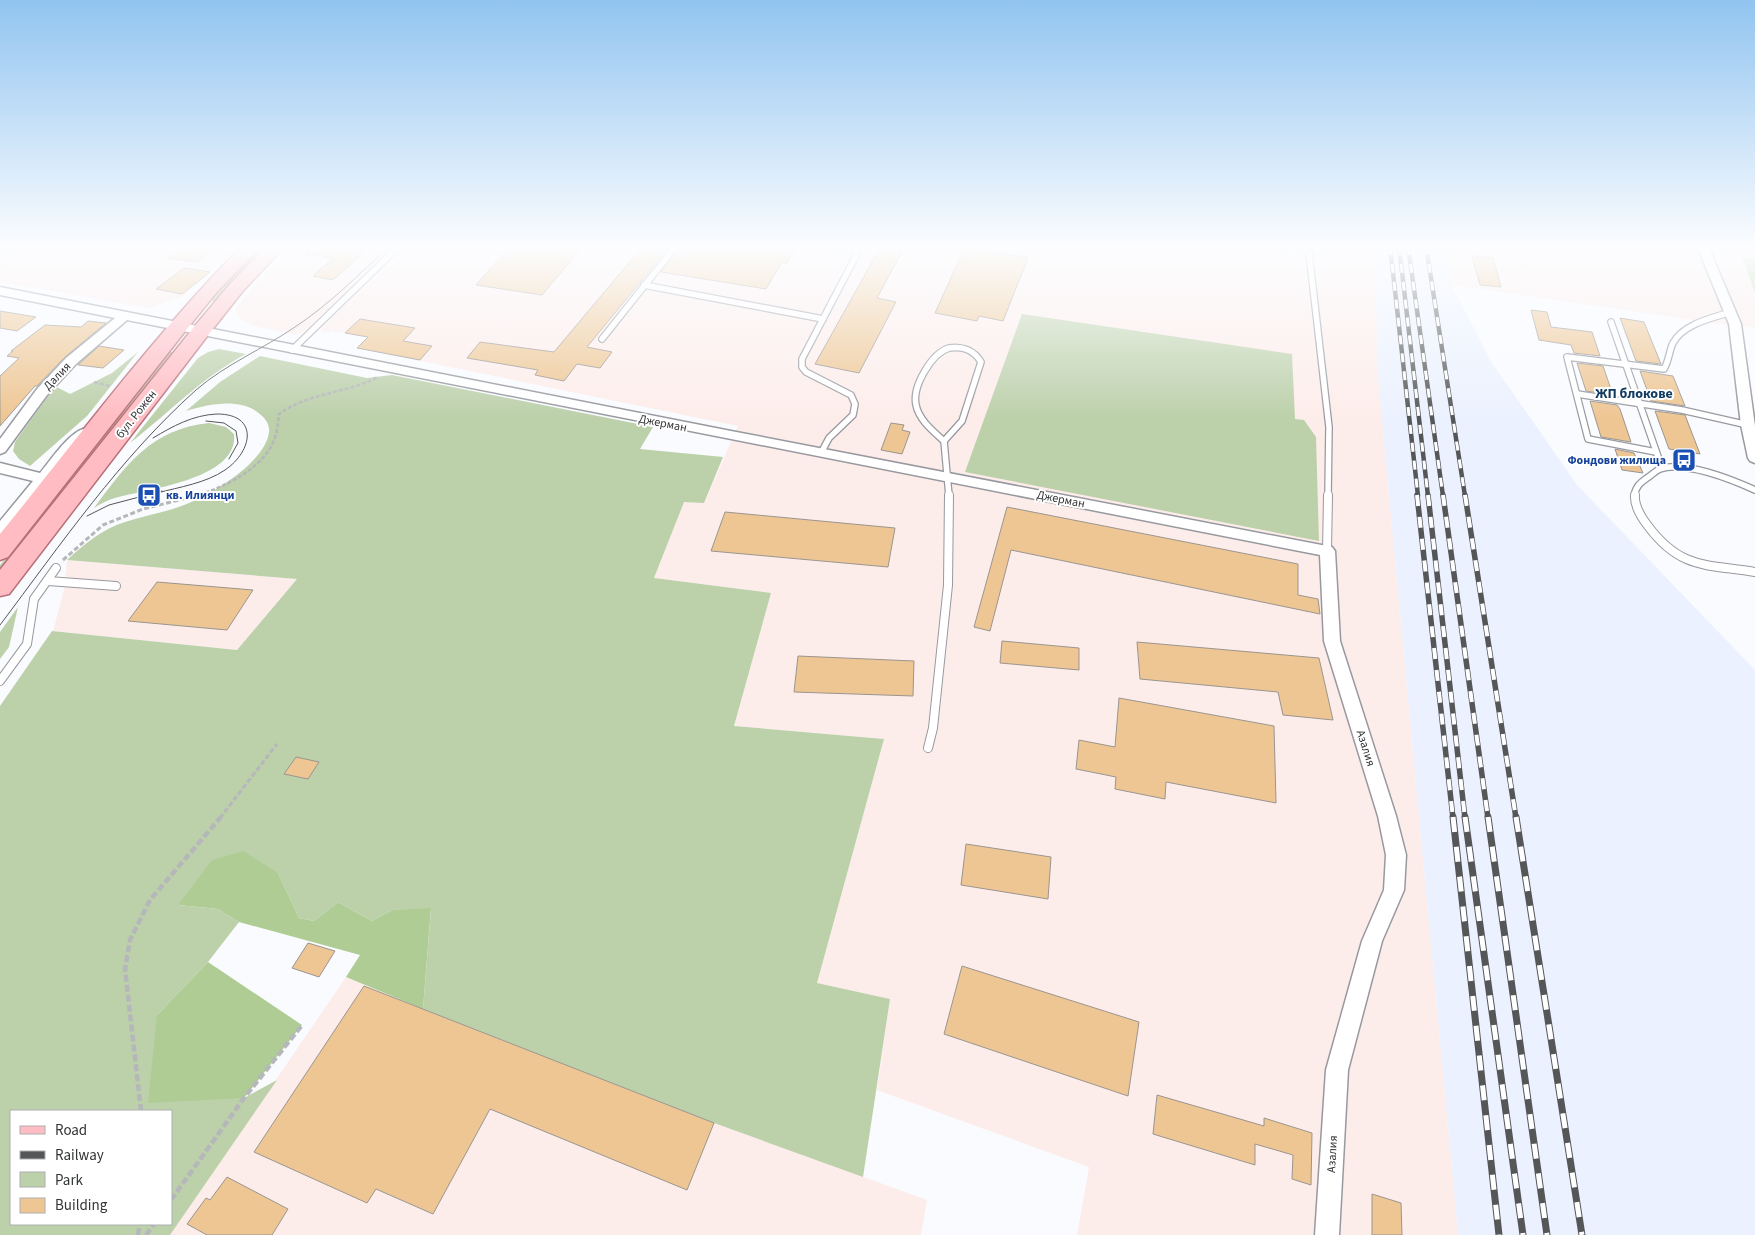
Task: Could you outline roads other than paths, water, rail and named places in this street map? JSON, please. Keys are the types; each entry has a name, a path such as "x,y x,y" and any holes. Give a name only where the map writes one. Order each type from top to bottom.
{"main road":[{"name":"бул. Рожен","path":"0,551 198,304"},
{"name":"бул. Рожен","path":"0,587 223,304"}],"street":[{"name":"Джерман","path":"69,304 292,350 1327,551"},
{"path":"1727,304 1735,324 1748,425 1755,458"},
{"name":"Далия","path":"0,449 42,392 71,361 126,315"},
{"path":"0,531 72,444 114,409"},
{"path":"0,468 43,479"},
{"name":"Азалия","path":"1327,551 1332,641 1387,816 1396,856 1394,890 1372,941 1337,1070 1327,1235"}],"lane":[{"path":"292,350 340,304"},
{"path":"602,339 629,304"},
{"path":"744,304 823,319"},
{"path":"821,453 828,438 854,415 855,404 851,395 806,372 802,366 802,359 831,304"},
{"name":"Азалия","path":"1315,304 1329,427 1327,551"},
{"path":"1656,452 1588,439 1567,356 1664,369 1667,365 1673,341 1685,331 1700,323 1731,312"},
{"path":"1611,322 1662,468"},
{"path":"928,748 933,728 950,562 950,478 944,441 927,426 915,402 919,384 938,353 944,349 964,348 974,351 979,355 981,362 962,421 944,441"},
{"path":"1576,394 1682,410 1748,425"},
{"path":"1755,490 1720,477 1690,470 1662,468 1639,484 1634,495 1637,509 1659,540 1676,554 1691,562 1755,572"},
{"path":"0,681 27,644 34,599 56,568"},
{"path":"48,581 116,586"}],"tram line":[{"path":"0,625 92,503 168,416 208,381 232,364 283,335 326,304"},
{"path":"153,438 191,419 217,414 231,416 240,420 245,427 247,435 246,444 241,453 225,470 184,487 157,493"},
{"path":"206,421 224,423 236,431 238,443 229,459"},
{"path":"87,516 109,505 162,491"}],"railway":[{"path":"1396,304 1418,496"},
{"path":"1406,304 1428,496"},
{"path":"1416,304 1443,496"},
{"path":"1435,304 1465,496"},
{"path":"1417,495 1453,818"},
{"path":"1428,495 1465,818"},
{"path":"1443,495 1488,818"},
{"path":"1465,495 1516,818"},
{"path":"1453,817 1499,1235"},
{"path":"1465,817 1523,1235"},
{"path":"1488,817 1547,1235"},
{"path":"1516,817 1582,1235"}],"place":[{"name":"Фондови жилища","path":"1684,460"},
{"name":"кв. Илиянци","path":"149,495"}],"district":[{"name":"ЖП блокове","path":"1634,393"}]}
